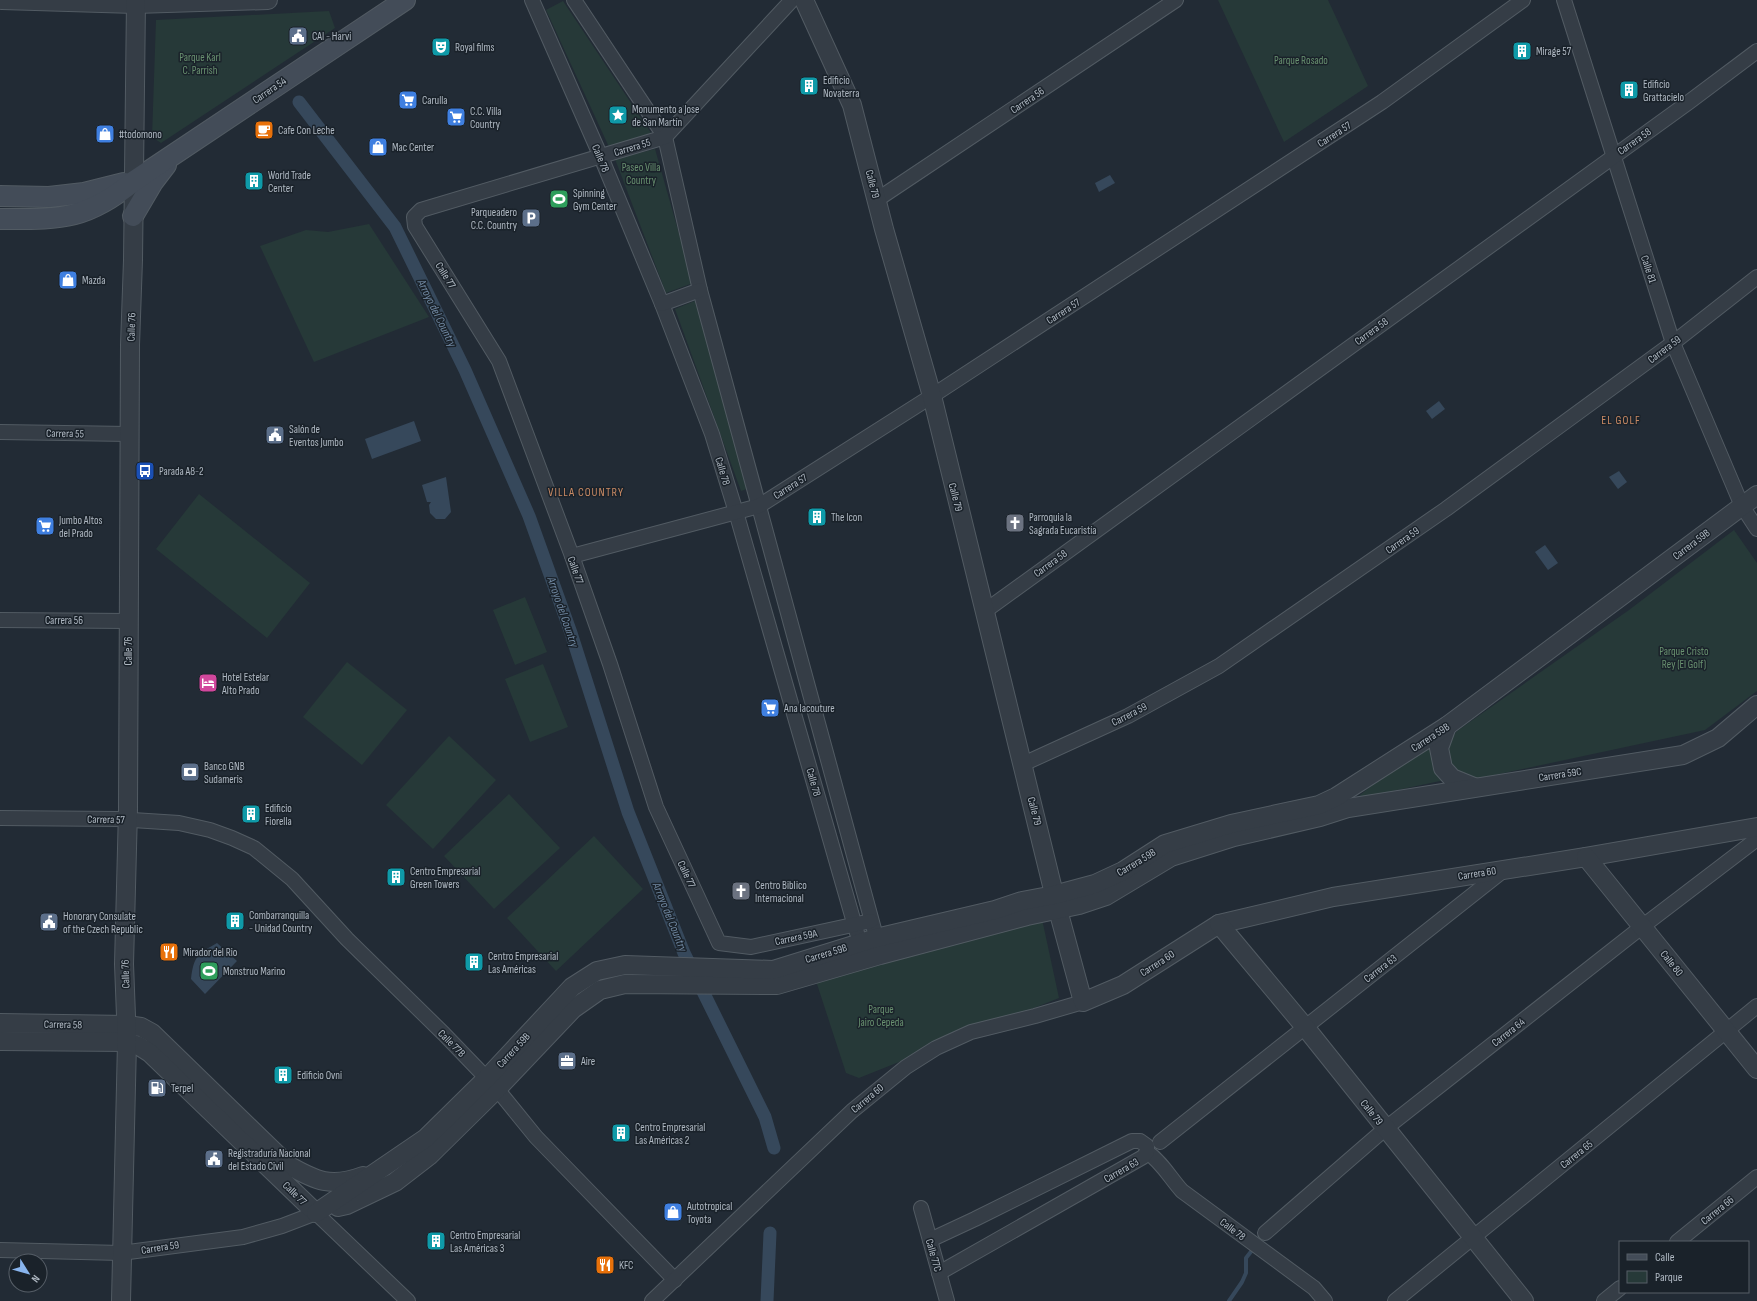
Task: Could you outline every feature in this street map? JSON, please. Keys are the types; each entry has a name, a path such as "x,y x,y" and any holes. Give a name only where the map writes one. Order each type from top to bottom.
{"main road":[{"name":"Carrera 54","path":"0,219 49,219 76,215 100,205 404,0"},
{"path":"134,216 153,182 177,152"},
{"name":"Carrera 54","path":"0,196 49,197 95,190 134,181"}],"street":[{"path":"2,0 136,2 268,0"},
{"name":"Calle 78","path":"574,0 665,137 700,290 871,921 870,949"},
{"name":"Carrera 55","path":"421,210 665,137 792,0"},
{"name":"Calle 79","path":"804,0 852,105 878,199 884,229 932,396 1056,902 1083,1002"},
{"name":"Carrera 56","path":"878,199 1176,0"},
{"name":"Carrera 57","path":"572,556 759,506 932,396 1382,102 1523,0"},
{"name":"Calle 81","path":"1564,0 1673,343 1742,506 1757,529"},
{"name":"Calle 78","path":"534,1 662,304 712,434 856,925 870,949"},
{"name":"Calle 76","path":"121,1301 127,1034 124,964 128,819 129,434 134,216 136,2"},
{"name":"Carrera 58","path":"985,611 1689,102 1757,51"},
{"name":"Calle 77","path":"421,210 414,217 415,226 499,361 572,556 610,664 656,807 719,944"},
{"name":"Carrera 59","path":"1023,764 1128,716 1219,666 1446,509 1673,343 1757,277"},
{"path":"662,304 700,290"},
{"name":"Carrera 55","path":"0,432 129,434"},
{"name":"Carrera 59B","path":"316,1213 426,1138 492,1084 573,1009 600,990 713,968 773,970 1027,916 1056,902 1106,896 1171,857 1233,830 1319,805 1336,797 1447,726 1757,495"},
{"name":"Carrera 56","path":"0,620 128,621"},
{"name":"Carrera 59C","path":"1348,808 1683,755 1718,738 1757,705"},
{"path":"1447,726 1439,748 1442,768 1452,778 1474,787"},
{"name":"Carrera 59B","path":"1233,830 1320,817 1348,808"},
{"name":"Carrera 57","path":"0,818 128,819 179,824 210,830"},
{"name":"Carrera 60","path":"652,1301 852,1111 906,1067 936,1048 971,1032 1083,1002 1123,985 1219,924 1332,897 1506,868 1586,857 1757,827"},
{"name":"Calle 77B","path":"210,830 254,848 292,879 347,939 492,1084 536,1137 675,1280"},
{"name":"Carrera 64","path":"1265,1233 1386,1128 1643,926 1757,839"},
{"name":"Calle 80","path":"1586,857 1757,1069"},
{"name":"Carrera 63","path":"1160,1142 1506,868"},
{"name":"Carrera 59A","path":"719,944 750,947 871,921"},
{"name":"Calle 79","path":"1219,924 1305,1027 1524,1301"},
{"name":"Carrera 59B","path":"674,975 719,985 777,985 870,949"},
{"name":"Carrera 65","path":"1395,1301 1757,1006"},
{"name":"Carrera 58","path":"0,1023 127,1034"},
{"name":"Calle 77","path":"379,1170 351,1180 329,1182 311,1178 288,1165 152,1033 141,1027 127,1034 139,1046 150,1053 408,1301"},
{"name":"Carrera 58","path":"0,1041 127,1034"},
{"name":"Carrera 59B","path":"316,1213 347,1205 395,1182 430,1155 492,1084"},
{"name":"Carrera 63","path":"930,1240 976,1220 1132,1141 1136,1140 1143,1142 1147,1146 1147,1152 1143,1157 939,1273"},
{"name":"Calle 78","path":"1147,1152 1158,1159 1170,1178 1182,1191 1314,1288 1325,1301"},
{"name":"Carrera 66","path":"1678,1241 1757,1177"},
{"name":"Calle 77C","path":"921,1208 947,1301"},
{"name":"Carrera 59","path":"0,1250 121,1253 243,1237 282,1226 316,1213"},
{"path":"1604,1301 1619,1289"}],"green space":[{"name":"Parque Rosado","path":"1218,0 1328,0 1368,86 1284,142"},
{"name":"Paseo Villa Country","path":"563,1 651,133 609,147 546,10"},
{"name":"Parque Karl C. Parrish","path":"329,11 335,28 161,143 152,137 156,20"},
{"name":"Paseo Villa Country","path":"655,149 693,283 666,293 615,159"},
{"path":"369,224 429,317 314,362 260,246 306,230 328,232"},
{"path":"697,300 750,488 741,491 675,309"},
{"path":"199,494 310,583 267,638 156,549"},
{"name":"Parque Cristo Rey (El Golf)","path":"1734,530 1757,563 1757,691 1705,730 1476,779 1460,772 1451,764 1447,754 1448,747 1450,740 1457,731 1629,610"},
{"path":"525,597 547,652 515,665 493,610"},
{"path":"347,662 407,710 362,765 303,717"},
{"path":"543,664 568,727 530,742 505,679"},
{"path":"449,736 496,780 433,849 386,805"},
{"path":"1437,740 1445,780 1355,799 1385,775"},
{"path":"509,794 560,848 494,909 444,856"},
{"path":"594,836 643,889 556,971 507,918"},
{"name":"Parque Jairo Cepeda","path":"1042,919 1059,998 859,1078 846,1073 816,981"}],"water":[{"path":"1110,175 1115,183 1099,192 1095,183"},
{"path":"1439,401 1445,409 1432,419 1426,411"},
{"path":"414,421 421,441 372,459 365,439"},
{"path":"1619,471 1627,482 1618,489 1609,477"},
{"path":"446,477 451,512 445,519 436,519 430,513 429,505 431,502 427,502 422,485"},
{"path":"1545,545 1558,563 1548,570 1535,552"},
{"name":"Monstruo Marino","path":"217,943 237,961 205,994 191,979 194,965 201,953"}],"waterway":[{"name":"Arroyo del Country","path":"299,102 395,227 465,370 529,516 571,633 628,812 684,953 765,1117 774,1148"},
{"name":"Arroyo del Country","path":"767,1301 770,1233"},
{"path":"1229,1301 1242,1282 1246,1273 1246,1258 1264,1235"}],"place":[{"name":"CAI - Harvi","path":"298,36"},
{"name":"Royal films","path":"441,47"},
{"name":"Mirage 57","path":"1522,51"},
{"name":"Edificio Novaterra","path":"809,86"},
{"name":"Edificio Grattacielo","path":"1629,90"},
{"name":"Carulla","path":"408,100"},
{"name":"Monumento a Jose de San Martín","path":"618,115"},
{"name":"C.C. Villa Country","path":"456,117"},
{"name":"Cafe Con Leche","path":"264,130"},
{"name":"#todomono","path":"105,134"},
{"name":"Mac Center","path":"378,147"},
{"name":"World Trade Center","path":"254,181"},
{"name":"Spinning Gym Center","path":"559,199"},
{"name":"Parqueadero C.C. Country","path":"531,218"},
{"name":"Mazda","path":"68,280"},
{"name":"Salón de Eventos Jumbo","path":"275,435"},
{"name":"Parada A8-2","path":"145,471"},
{"name":"The Icon","path":"817,517"},
{"name":"Parroquia la Sagrada Eucaristía","path":"1015,523"},
{"name":"Jumbo Altos del Prado","path":"45,526"},
{"name":"Hotel Estelar Alto Prado","path":"208,683"},
{"name":"Ana lacouture","path":"770,708"},
{"name":"Banco GNB Sudameris","path":"190,772"},
{"name":"Edificio Fiorella","path":"251,814"},
{"name":"Centro Empresarial Green Towers","path":"396,877"},
{"name":"Centro Biblico Internacional","path":"741,891"},
{"name":"Combarranquilla - Unidad Country","path":"235,921"},
{"name":"Honorary Consulate of the Czech Republic","path":"49,922"},
{"name":"Mirador del Rio","path":"169,952"},
{"name":"Centro Empresarial Las Américas","path":"474,962"},
{"name":"Monstruo Marino","path":"209,971"},
{"name":"Aire","path":"567,1061"},
{"name":"Edificio Ovni","path":"283,1075"},
{"name":"Terpel","path":"157,1088"},
{"name":"Centro Empresarial Las Américas 2","path":"621,1133"},
{"name":"Registraduría Nacional del Estado Civil","path":"214,1159"},
{"name":"Autotropical Toyota","path":"673,1212"},
{"name":"Centro Empresarial Las Américas 3","path":"436,1241"},
{"name":"KFC","path":"605,1265"}],"district":[{"name":"EL GOLF","path":"1621,420"},
{"name":"VILLA COUNTRY","path":"586,492"}]}
